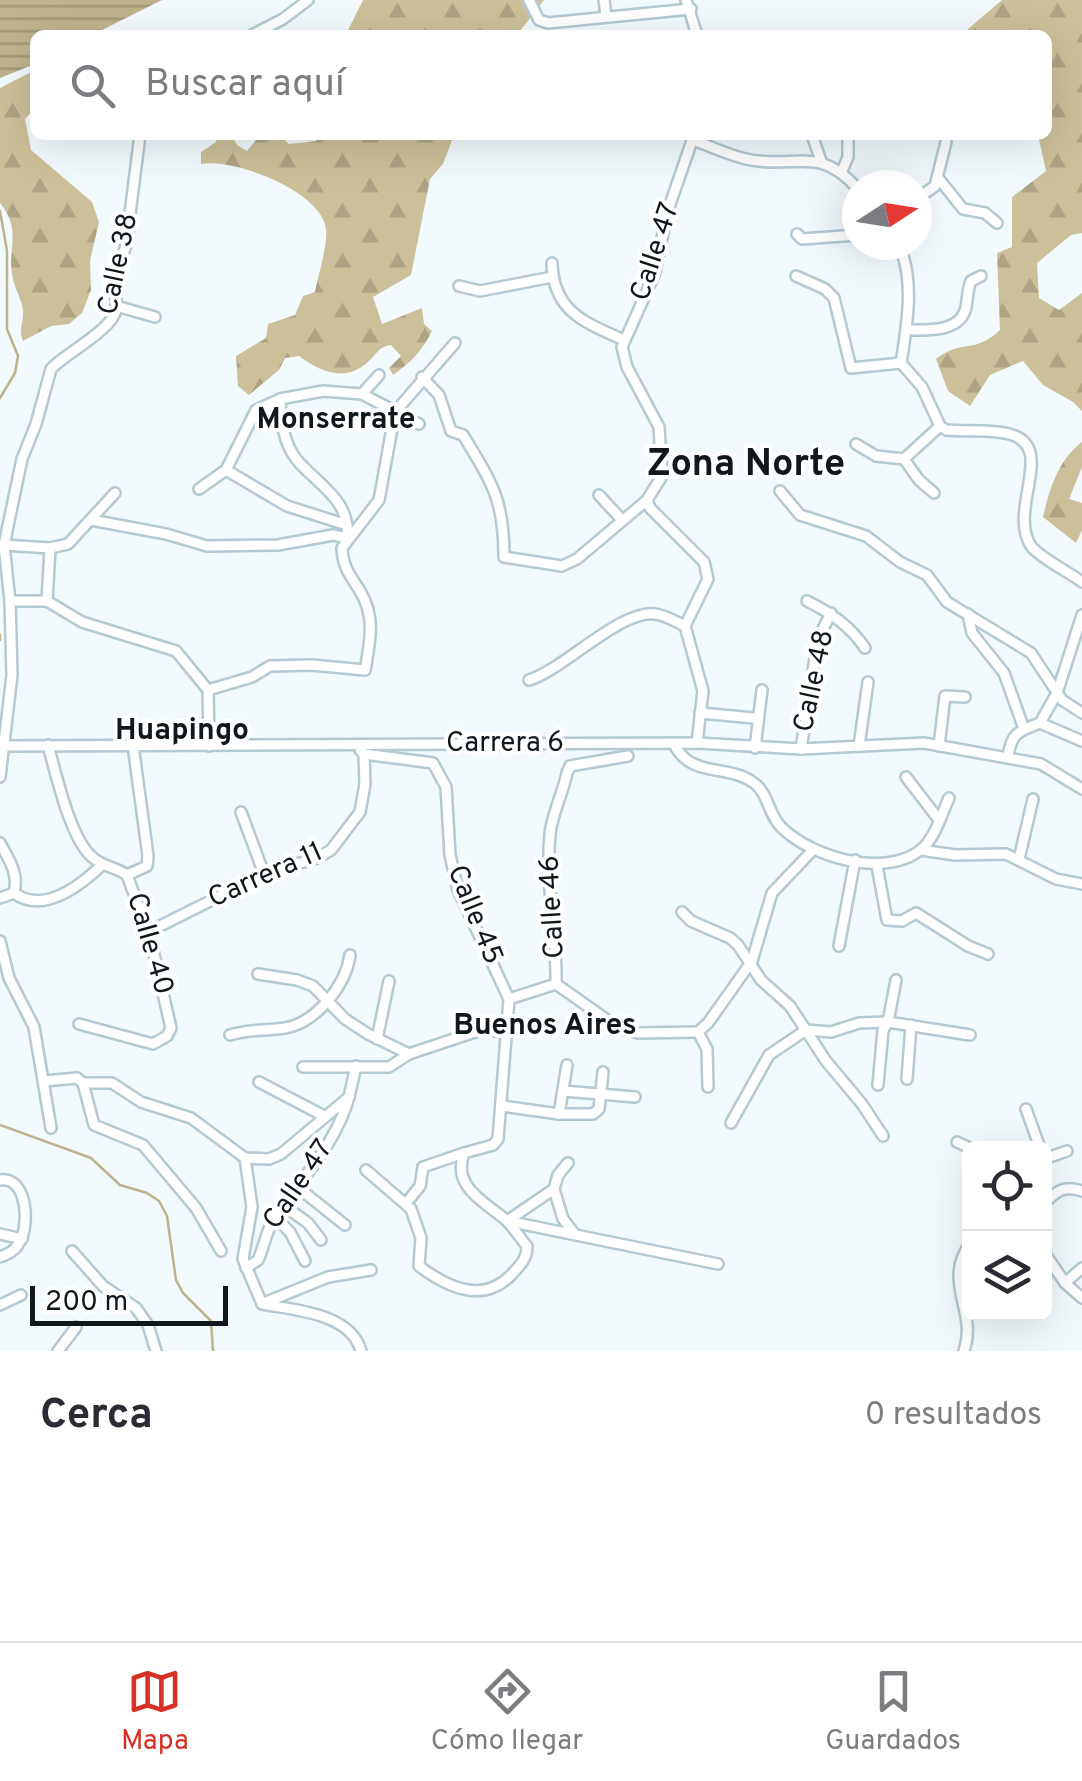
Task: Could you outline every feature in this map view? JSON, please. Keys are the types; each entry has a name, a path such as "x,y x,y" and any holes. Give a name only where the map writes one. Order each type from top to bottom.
{"street":[{"path":"262,30 308,0"},
{"path":"529,0 542,22 689,5 696,30"},
{"path":"604,0 606,15"},
{"name":"Calle 38","path":"0,777 12,675 4,545 22,459 51,369 112,319 116,306 112,270 126,245 139,140"},
{"name":"Calle 47","path":"624,340 655,272 667,213 692,140"},
{"path":"700,140 744,159 821,161 842,171"},
{"path":"814,140 821,161"},
{"path":"842,170 848,157 848,140"},
{"path":"932,188 939,179 946,142"},
{"path":"939,179 963,209 985,214 997,223"},
{"path":"798,234 802,240 842,237"},
{"path":"900,362 906,330 908,273 904,260"},
{"path":"422,377 439,395 451,431 462,435 493,484 504,522 504,557 562,566 576,559 647,500 662,476 659,427 627,367 624,340 572,315 552,277 552,264"},
{"path":"796,276 825,289 834,298 851,368 900,362"},
{"path":"906,330 932,330 954,324 966,309 971,281 982,276"},
{"path":"459,286 480,290 552,277"},
{"path":"116,306 154,317"},
{"path":"208,690 252,677 270,666 365,670 372,632 361,593 346,574 342,548 380,500 395,412 455,343"},
{"path":"900,362 922,388 940,426 946,430 1011,434 1024,442 1032,456 1033,472 1023,508 1032,547 1082,582"},
{"path":"362,394 379,375"},
{"path":"199,489 226,470 256,410 280,399 323,390 362,394 419,424"},
{"path":"280,399 289,448 334,495 347,524 347,538"},
{"path":"904,459 940,426"},
{"path":"856,444 876,456 904,459 934,493"},
{"path":"226,470 287,506 347,524"},
{"path":"780,491 800,515 866,536 900,562 927,575 947,602 1031,653 1057,694 1082,713"},
{"path":"4,545 50,548 68,544 116,493"},
{"path":"600,495 621,520"},
{"path":"647,500 653,513 704,562 708,579 685,626 702,682 697,744"},
{"path":"91,520 208,546 278,545 333,535 347,538"},
{"path":"46,601 50,548"},
{"path":"10,601 46,601 82,622 176,651 208,690 208,746"},
{"path":"807,601 831,613 855,633 864,648"},
{"name":"Calle 48","path":"801,749 818,639 831,613"},
{"path":"529,680 546,675 580,647 638,616 655,614 685,626"},
{"path":"968,614 972,632 1004,673 1024,729"},
{"path":"1040,724 1057,694 1082,615"},
{"path":"859,746 868,682"},
{"path":"755,748 762,690"},
{"path":"938,746 945,696 965,698"},
{"path":"700,713 754,718"},
{"path":"1008,757 1010,739 1040,724 1082,742"},
{"path":"674,744 681,758 690,764 747,778 759,786 775,821 812,851 877,866 921,850 949,798"},
{"path":"354,745 364,754"},
{"name":"Carrera 6","path":"2,746 938,746 1040,764 1082,789"},
{"path":"48,746 68,811 87,853 127,876"},
{"name":"Calle 40","path":"79,1024 143,1044 167,1036 170,1014 148,932 127,876 146,866 148,856 134,746"},
{"name":"Carrera 11","path":"148,932 264,874 318,858 331,850 360,812 366,784 364,754"},
{"name":"Calle 45","path":"364,754 433,762 439,770 446,787 450,855 458,890 509,1000 498,1138 493,1144 464,1153"},
{"name":"Calle 46","path":"556,984 557,945 549,883 550,830 570,766 628,756"},
{"path":"906,777 939,820"},
{"path":"1019,859 1032,799"},
{"path":"241,812 264,874"},
{"path":"0,842 15,871 14,893 19,898 56,898 82,884 102,865"},
{"path":"921,850 955,855 1006,854 1056,879 1082,884"},
{"path":"509,1000 556,984 616,1027 638,1033 698,1032 752,961 772,893 812,851"},
{"path":"839,946 855,860"},
{"path":"877,866 887,920 902,921 916,913 988,954"},
{"path":"0,898 14,893"},
{"path":"682,912 691,921 730,938 752,961 761,980 790,1006 826,1062 883,1136"},
{"path":"0,941 10,978 34,1027 51,1128"},
{"path":"230,1035 247,1029 289,1028 306,1021 328,1000 347,972 350,954"},
{"path":"258,974 314,986 346,1019 409,1054"},
{"path":"878,1085 883,1030 896,980"},
{"path":"377,1039 389,981"},
{"path":"731,1123 761,1064 806,1030 831,1032 859,1023 888,1022 970,1035"},
{"path":"907,1079 912,1025"},
{"path":"303,1067 389,1067 409,1054 481,1030 507,1032"},
{"path":"698,1032 707,1048 708,1087"},
{"path":"559,1114 566,1065"},
{"name":"Calle 47","path":"246,1268 261,1254 263,1238 275,1217 319,1160 345,1112 356,1066"},
{"path":"502,1106 559,1114 596,1113 603,1072"},
{"path":"44,1081 77,1078 83,1083 94,1125 143,1145 196,1208 221,1251"},
{"path":"259,1082 324,1116"},
{"path":"83,1083 112,1083 141,1102 191,1118 245,1158 275,1158 349,1097"},
{"path":"564,1091 634,1097"},
{"path":"1026,1110 1037,1141"},
{"path":"958,1142 962,1144"},
{"path":"1052,1156 1067,1151"},
{"path":"366,1170 406,1202 422,1238 419,1266 455,1288 467,1292 495,1288 524,1261 527,1246 507,1221 477,1200 468,1188 462,1168 464,1153 423,1167 420,1186 406,1202"},
{"path":"245,1158 252,1206 246,1229 246,1268 262,1304"},
{"path":"568,1163 554,1189 562,1218 574,1234"},
{"path":"0,1257 16,1248 22,1239 23,1199 18,1185 5,1180"},
{"path":"296,1186 345,1226"},
{"path":"1052,1195 1072,1188 1082,1191"},
{"path":"507,1221 554,1189"},
{"path":"284,1206 308,1223 321,1240"},
{"path":"275,1217 290,1232 305,1261"},
{"path":"507,1221 718,1264"},
{"path":"0,1234 22,1239"},
{"path":"72,1251 103,1286 136,1308 148,1325 156,1351"},
{"path":"962,1259 958,1266 962,1292"},
{"path":"1052,1264 1082,1298"},
{"path":"1065,1283 1082,1268"},
{"path":"262,1304 328,1277 371,1270"},
{"path":"0,1304 20,1295"},
{"path":"262,1304 311,1313 348,1329 361,1351"},
{"path":"964,1351 966,1321"},
{"path":"58,1351 76,1327"}],"green space":[{"path":"363,0 544,0 521,30 348,30"},
{"path":"1002,0 1082,0 1082,233 1071,235 1037,263 1039,298 1059,310 1082,293 1082,411 1043,385 1023,361 990,375 970,406 948,391 936,359 991,338 1000,330 997,253 1012,247 1012,197 1046,171 1039,140 1052,140 1052,30 967,30"},
{"path":"30,73 30,114 25,119 31,150 92,202 99,222 90,261 91,290 82,313 69,324 51,326 23,341 23,310 11,269 11,223 0,203 0,88"},
{"path":"234,140 247,151 256,140 285,140 289,144 316,140 452,140 443,164 430,179 411,275 373,297 382,324 422,308 424,324 432,331 411,361 393,375 389,368 401,356 391,345 380,349 363,366 345,373 327,371 299,356 285,358 279,370 249,395 238,386 236,356 266,338 268,324 295,315 303,296 315,292 326,229 321,215 309,202 274,180 233,166 201,164 201,152 216,142"},
{"path":"1082,442 1082,467 1069,499 1082,503 1082,530 1076,543 1043,517 1061,466"}],"shaded area":[{"path":"0,0 162,0 102,30 30,30 30,66 0,78"}],"waterway":[{"path":"0,211 7,251 7,329 18,356 15,373 0,398"},
{"path":"0,635 0,640"},
{"path":"0,1125 91,1158 120,1185 159,1201 167,1216 176,1280 183,1293 211,1321 213,1351"}],"district":[{"name":"Monserrate","path":"336,420"},
{"name":"Zona Norte","path":"746,465"},
{"name":"Huapingo","path":"182,731"},
{"name":"Buenos Aires","path":"545,1026"}]}
